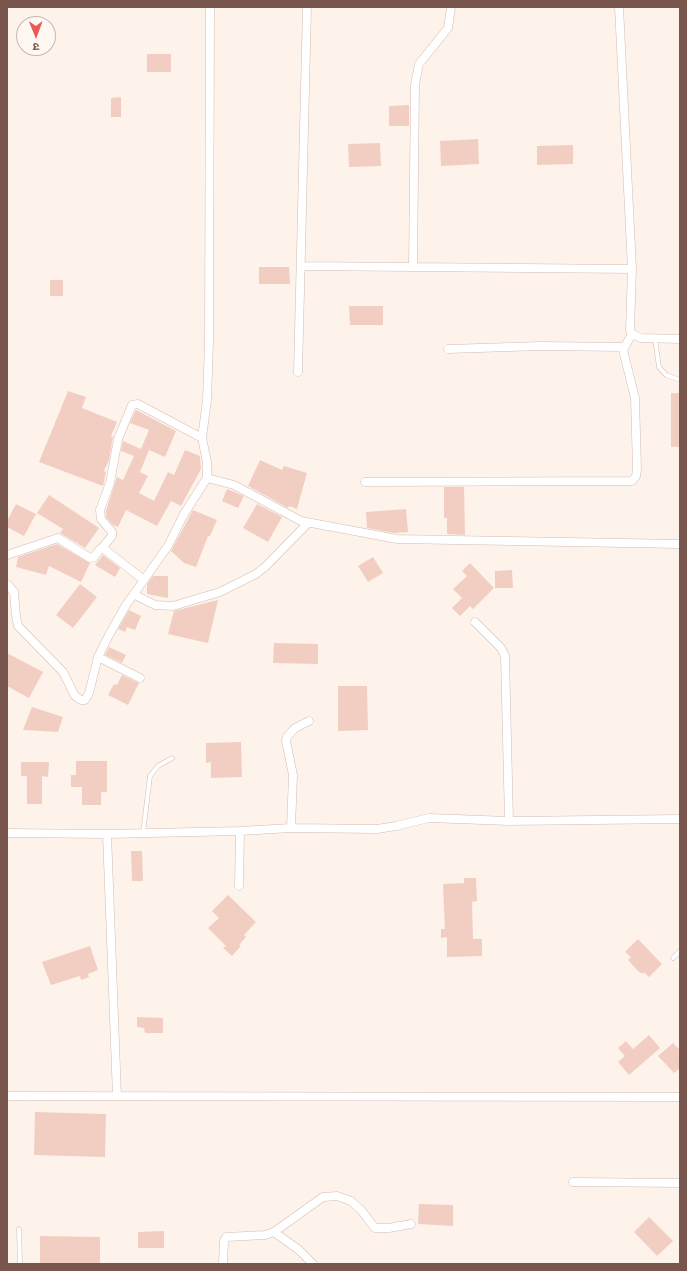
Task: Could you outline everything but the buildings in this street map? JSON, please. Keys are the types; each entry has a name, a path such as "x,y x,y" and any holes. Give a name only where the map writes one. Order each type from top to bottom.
{"street":[{"path":"7,584 14,592 18,626 42,652 61,669 72,693 81,700 84,700 89,693 98,657 112,629 126,606 168,546 184,514 207,478 202,438 207,400 209,341 210,7"},
{"path":"298,372 306,7"},
{"path":"413,267 415,85 420,64 448,28 451,7"},
{"path":"619,7 632,269 629,325 632,334 641,338 680,339"},
{"path":"300,266 632,269"},
{"path":"365,482 632,481 636,476 637,469 635,398 624,358 624,347 632,334"},
{"path":"448,349 541,346 624,347"},
{"path":"7,555 56,537 90,558 94,557 102,548 112,534 111,529 101,520 100,510 110,483 118,439 132,405 138,404 202,438"},
{"path":"207,478 234,485 295,518 308,523 397,539 680,544"},
{"path":"135,595 155,605 173,606 220,592 256,574 266,566 308,523"},
{"path":"102,548 144,580"},
{"path":"475,622 502,648 505,656 509,821"},
{"path":"98,657 140,678"},
{"path":"291,828 293,775 286,741 287,737 296,728 309,721"},
{"path":"7,833 108,834 240,831 291,828 388,828 429,818 509,821 680,819"},
{"path":"239,886 240,831"},
{"path":"108,834 117,1096"},
{"path":"7,1096 680,1097"},
{"path":"573,1182 680,1183"},
{"path":"223,1264 224,1241 226,1237 265,1235 274,1232 323,1196 337,1196 352,1201 375,1228 389,1228 411,1224"},
{"path":"274,1232 298,1250 313,1264"}],"lane":[{"path":"655,339 657,364 661,371 680,380"},
{"path":"143,833 150,776 158,766 172,758"},
{"path":"673,958 680,951"},
{"path":"19,1229 20,1264"}]}
